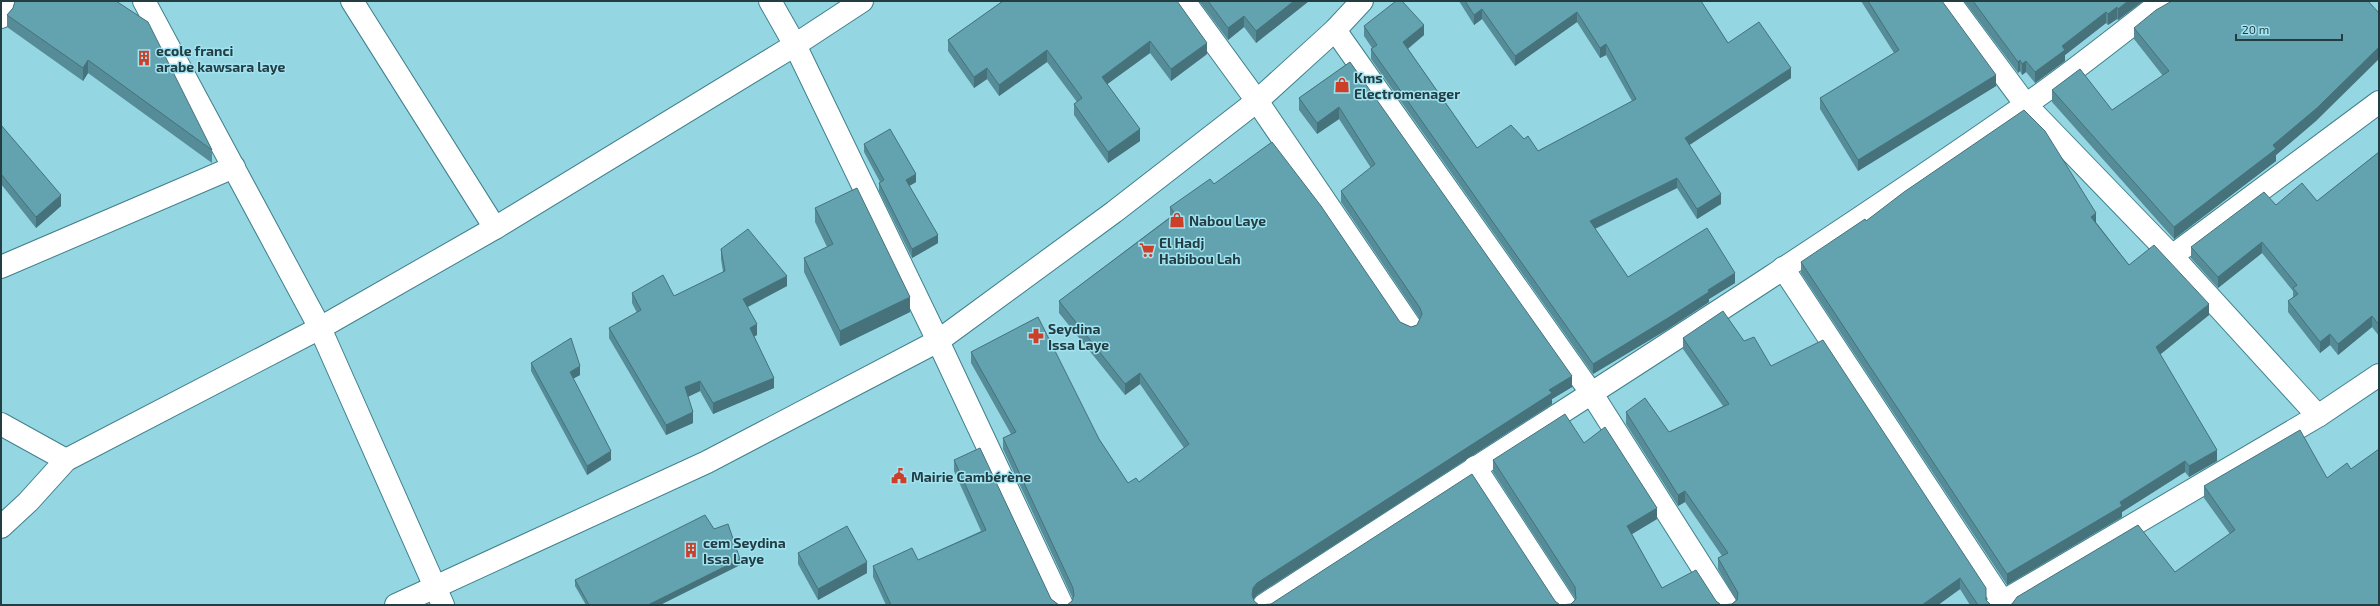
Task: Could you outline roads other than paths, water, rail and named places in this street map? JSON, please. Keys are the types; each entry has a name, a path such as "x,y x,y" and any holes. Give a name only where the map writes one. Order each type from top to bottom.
{"street":[{"path":"1,17 6,1"},
{"path":"144,1 320,328 439,596"},
{"path":"352,1 495,228"},
{"path":"770,1 795,45 938,341 1062,605"},
{"path":"1,527 28,502 66,460 320,328 495,228 795,45 862,1"},
{"path":"1184,1 1257,101 1410,326"},
{"path":"396,605 439,596 708,462 938,341 1114,212 1257,101 1335,30 1362,1"},
{"path":"1949,1 2026,105 2172,256 2318,416"},
{"path":"1264,605 1475,467 1592,394 2026,105 2163,1"},
{"path":"1335,30 1592,394 1726,605"},
{"path":"2172,256 2379,102"},
{"path":"1,267 234,167"},
{"path":"1783,268 2002,604 2376,382"},
{"path":"1,424 66,460"},
{"path":"1475,467 1565,605"}],"place":[{"name":"ecole franci arabe kawsara laye","path":"144,58"},
{"name":"Kms Electromenager","path":"1342,85"},
{"name":"Nabou Laye","path":"1177,220"},
{"name":"El Hadj Habibou Lah","path":"1147,250"},
{"name":"Seydina Issa Laye","path":"1036,336"},
{"name":"Mairie Cambérène","path":"899,476"},
{"name":"cem Seydina Issa Laye","path":"691,550"}]}
